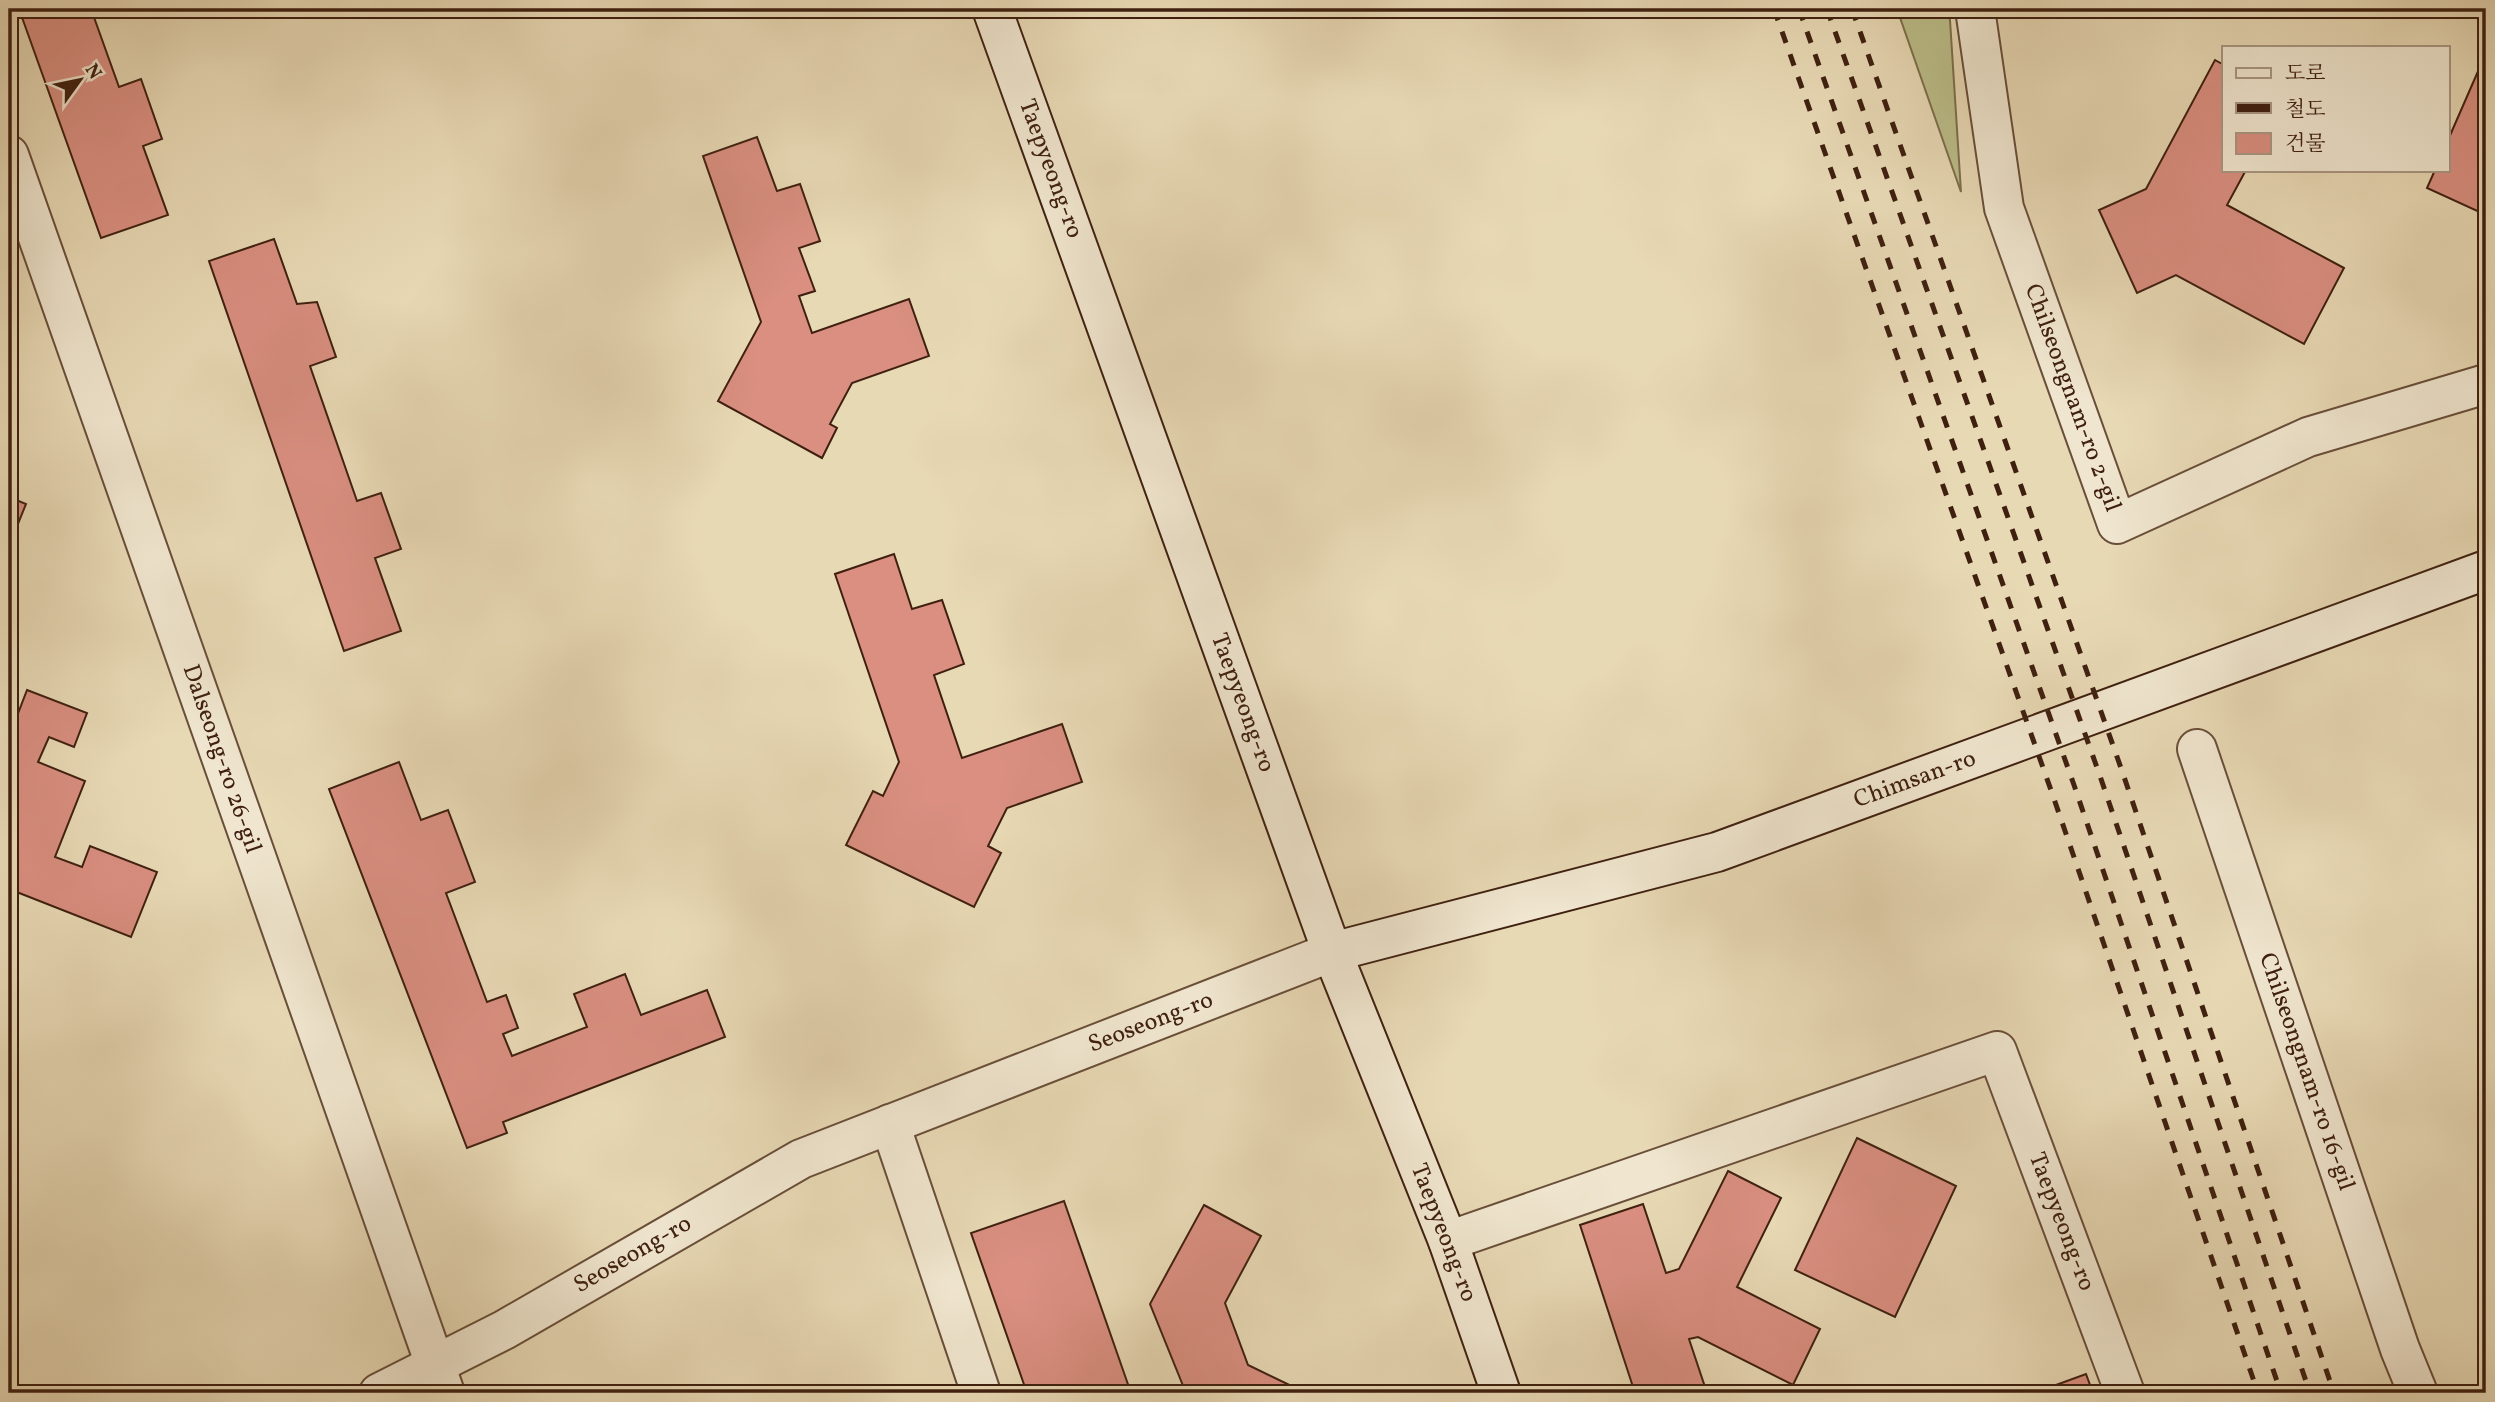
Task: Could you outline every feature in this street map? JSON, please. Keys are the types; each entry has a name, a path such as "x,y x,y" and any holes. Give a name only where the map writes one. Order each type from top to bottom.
{"street":[{"name":"Taepyeong-ro","path":"992,9 1332,953 1448,1241 1502,1393"},
{"name":"Chilseongnam-ro 2-gil","path":"1975,9 2004,208 2117,524 2308,437 2486,384"},
{"name":"Dalseong-ro 26-gil","path":"9,155 440,1378"},
{"name":"Chimsan-ro","path":"1332,953 1717,852 2486,570"},
{"name":"Chilseongnam-ro 16-gil","path":"2197,749 2400,1349 2418,1393"},
{"name":"Seoseong-ro","path":"379,1393 440,1378 504,1330 800,1159 1332,953"},
{"name":"Taepyeong-ro","path":"1448,1241 1997,1051 2125,1393"},
{"path":"890,1124 981,1393"}],"green space":[{"path":"1897,9 1946,9 1950,20 1961,192"}],"building":[{"path":"19,9 91,9 119,87 141,79 162,139 143,146 168,215 101,238"},
{"path":"2486,53 2486,215 2427,188 2434,172 2450,172 2450,135"},
{"path":"2215,60 2222,64 2222,172 2245,172 2227,205 2344,268 2304,344 2176,275 2137,293 2099,210 2146,189"},
{"path":"757,137 777,191 800,184 820,241 799,248 815,291 799,296 812,333 909,299 929,356 852,383 830,424 837,428 822,458 718,401 761,322 703,156"},
{"path":"274,239 297,304 317,302 336,357 310,366 357,501 381,493 401,549 375,558 401,631 344,651 209,261"},
{"path":"9,497 26,504 9,546"},
{"path":"894,554 912,609 942,600 964,664 934,675 962,758 1062,724 1082,782 1007,808 988,846 1001,853 974,907 846,845 873,791 883,796 899,762 835,574"},
{"path":"27,690 87,713 74,747 49,737 38,762 85,781 55,857 82,867 90,846 157,872 131,937 9,889 9,737"},
{"path":"399,762 421,820 448,810 475,882 446,893 487,1002 506,995 518,1028 503,1034 512,1056 587,1027 574,994 625,974 641,1015 707,990 725,1037 503,1122 507,1133 467,1148 329,789"},
{"path":"1857,1138 1956,1186 1895,1317 1795,1270"},
{"path":"1728,1171 1781,1198 1737,1287 1820,1329 1793,1385 1698,1337 1689,1339 1707,1393 1635,1393 1580,1225 1643,1204 1666,1273 1679,1269"},
{"path":"1064,1201 1131,1393 1027,1393 971,1233"},
{"path":"1204,1205 1261,1236 1225,1303 1248,1365 1306,1393 1186,1393 1150,1304"},
{"path":"2086,1374 2093,1393 2034,1393"}],"railway":[{"path":"1774,9 2052,793 2258,1393"},
{"path":"1799,9 2074,785 2281,1393"},
{"path":"1827,9 2100,776 2310,1393"},
{"path":"1852,9 2121,768 2334,1393"}]}
